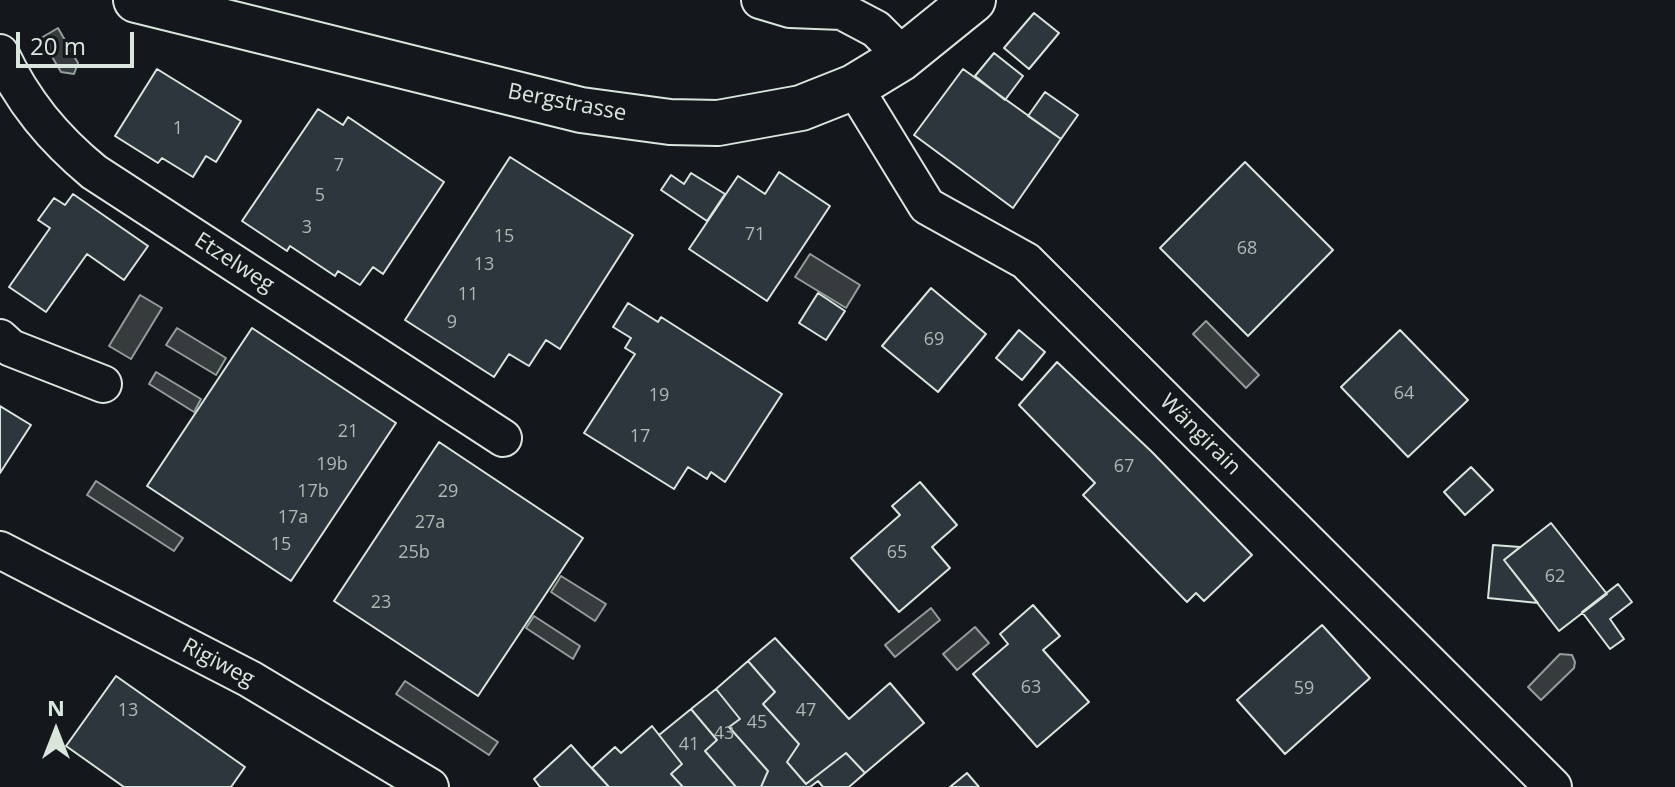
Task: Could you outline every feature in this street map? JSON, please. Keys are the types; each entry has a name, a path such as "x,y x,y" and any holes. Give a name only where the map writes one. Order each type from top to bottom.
{"street":[{"name":"Bergstrasse","path":"136,0 581,110 670,122 718,123 801,108 854,87 900,59 973,0"},
{"path":"760,0 790,9 842,11 876,29 900,59"},
{"name":"Etzelweg","path":"0,53 15,86 42,123 94,172 503,438"},
{"name":"Wängirain","path":"854,87 927,206 1026,261 1553,787"},
{"path":"0,338 11,348 103,384"},
{"name":"Rigiweg","path":"0,550 250,679 430,787"}],"shaded area":[{"path":"58,28 78,63 74,74 61,72 41,38"},
{"path":"810,254 860,285 846,308 795,277"},
{"path":"140,295 162,308 131,359 109,346"},
{"path":"1206,321 1259,375 1246,388 1193,334"},
{"path":"177,328 226,358 216,375 166,345"},
{"path":"156,372 201,399 194,412 149,384"},
{"path":"96,481 183,538 174,551 87,495"},
{"path":"561,576 606,604 595,621 551,592"},
{"path":"931,608 940,620 895,657 885,645"},
{"path":"534,616 580,646 573,659 526,628"},
{"path":"975,627 989,643 957,670 943,654"},
{"path":"1560,654 1572,655 1574,668 1541,700 1528,687"},
{"path":"405,681 498,742 489,755 396,694"}],"building":[{"path":"1034,13 1059,33 1029,69 1004,48"},
{"path":"994,53 1023,76 1005,100 975,76"},
{"path":"157,69 241,121 216,162 206,156 193,177 162,158 158,163 115,136"},
{"path":"963,69 1061,139 1013,208 914,135"},
{"path":"1045,92 1078,115 1061,139 1028,116"},
{"path":"318,109 343,125 348,117 444,182 383,274 373,267 360,285 338,271 335,276 290,246 287,251 242,221"},
{"path":"510,157 633,235 560,349 546,340 529,366 509,354 494,377 405,320"},
{"path":"1245,162 1333,250 1248,336 1160,248"},
{"path":"779,172 830,206 767,301 689,249 738,176 765,194"},
{"path":"691,173 725,194 707,221 661,190 671,175 684,184"},
{"path":"73,194 148,246 124,280 87,254 46,312 9,287 50,228 38,220 54,198 65,205"},
{"path":"931,288 986,334 938,392 882,346"},
{"path":"818,293 845,311 826,340 799,323"},
{"path":"628,303 658,322 661,317 782,394 725,482 711,472 707,479 688,467 674,489 584,433 635,354 625,348 631,338 613,327"},
{"path":"252,328 396,423 291,581 147,486"},
{"path":"1019,330 1045,352 1022,380 996,358"},
{"path":"1400,330 1468,400 1408,457 1341,387"},
{"path":"1057,362 1152,452 1252,555 1204,601 1196,593 1187,602 1083,495 1095,483 1019,405"},
{"path":"0,406 31,425 0,473"},
{"path":"439,442 583,538 478,696 334,601"},
{"path":"1471,467 1493,490 1465,515 1444,492"},
{"path":"920,482 957,525 932,547 950,568 899,612 851,558 900,515 892,506"},
{"path":"1551,523 1607,594 1559,631 1504,560"},
{"path":"1493,545 1520,547 1504,560 1538,603 1488,598"},
{"path":"1618,584 1632,602 1610,619 1624,639 1610,649 1582,612"},
{"path":"1033,605 1060,636 1043,650 1089,702 1037,747 973,674 1008,644 1000,634"},
{"path":"1322,625 1370,678 1285,754 1237,700"},
{"path":"775,638 849,719 890,683 924,723 865,773 846,753 806,784 787,762 799,744 763,704 775,692 748,661"},
{"path":"748,661 775,692 763,704 799,744 787,762 806,784 846,753 865,773 849,787 823,787 818,781 810,787 761,787 768,771 729,727 740,719 716,689"},
{"path":"116,676 245,767 231,787 124,787 66,746"},
{"path":"716,689 740,719 729,727 768,771 761,787 736,787 705,751 717,740 691,709"},
{"path":"691,709 717,740 705,751 736,787 683,787 671,774 682,764 659,735"},
{"path":"652,726 682,764 671,774 683,787 609,787 592,768 615,747 621,753"},
{"path":"571,745 609,787 540,787 534,779"},
{"path":"967,773 979,787 950,787"}]}
